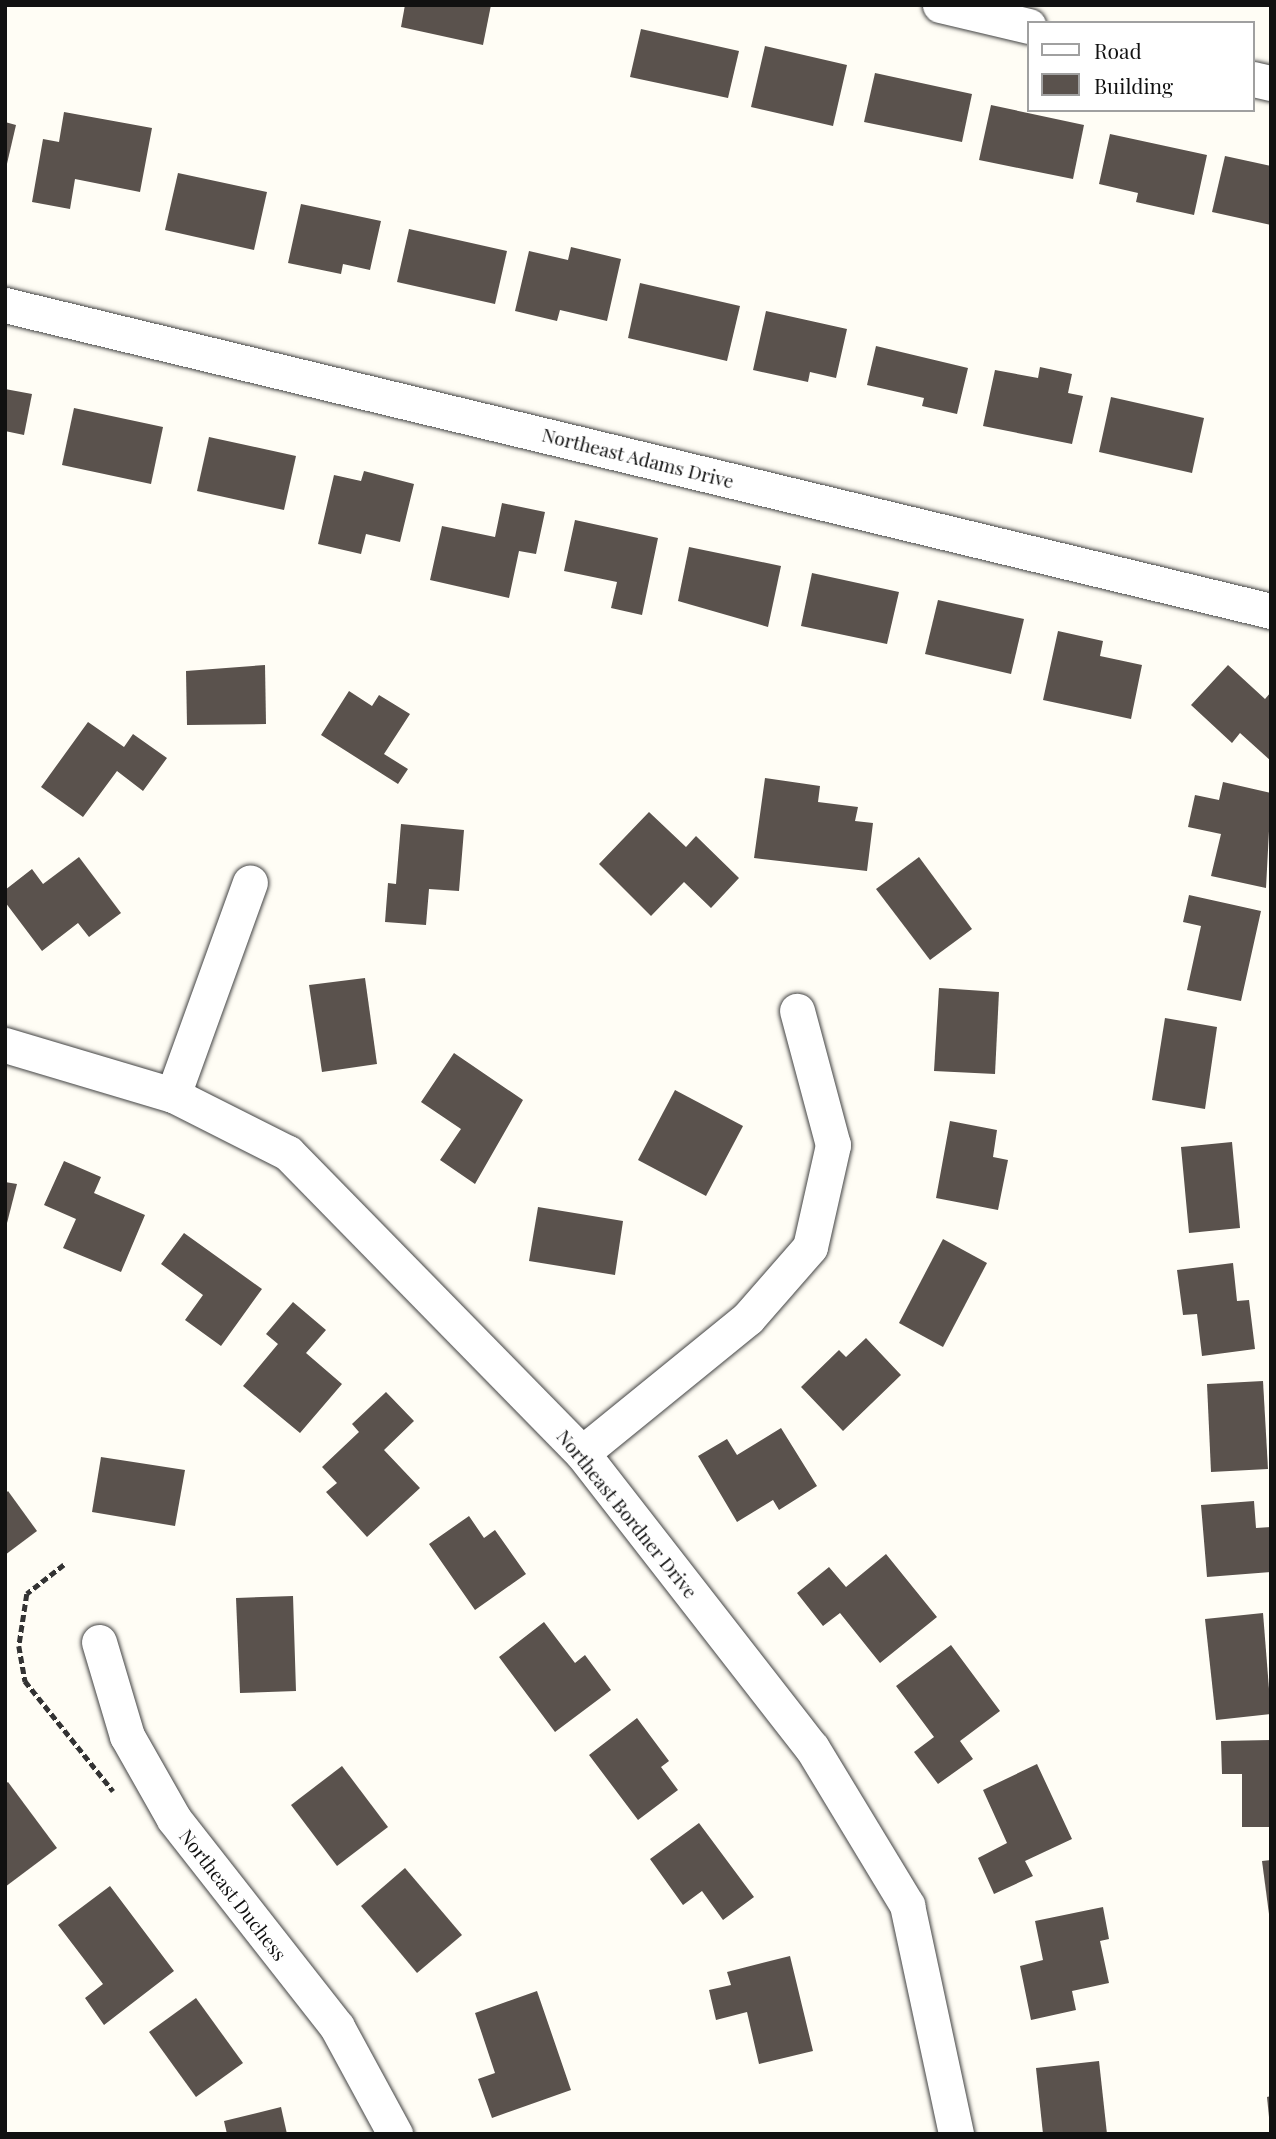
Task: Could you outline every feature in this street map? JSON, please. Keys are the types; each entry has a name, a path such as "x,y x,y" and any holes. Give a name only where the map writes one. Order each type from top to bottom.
{"street":[{"path":"940,5 1028,26"},
{"name":"Northeast Adams Drive","path":"5,305 1271,611"},
{"path":"173,1095 250,883"},
{"path":"582,1453 748,1318 810,1247 834,1145 797,1011"},
{"name":"Northeast Bordner Drive","path":"5,1045 173,1095 288,1153 582,1453 812,1748 907,1906 956,2134"},
{"name":"Northeast Duchess","path":"99,1642 127,1736 174,1819 337,2027 395,2134"}],"building":[{"path":"405,5 491,5 483,45 401,27"},
{"path":"641,29 739,51 728,98 630,77"},
{"path":"765,46 847,65 833,126 751,107"},
{"path":"875,73 972,94 962,142 864,122"},
{"path":"991,105 1084,125 1073,179 979,160"},
{"path":"64,112 152,128 140,192 75,179 70,209 32,202 43,139 59,142"},
{"path":"5,122 16,125 6,168 5,168"},
{"path":"1110,134 1207,155 1194,215 1136,202 1138,193 1099,184"},
{"path":"1225,156 1271,166 1271,225 1212,212"},
{"path":"178,173 267,192 254,250 165,230"},
{"path":"301,204 381,221 370,270 343,264 341,274 288,263"},
{"path":"409,229 507,251 495,304 397,282"},
{"path":"571,247 621,259 607,321 560,310 557,321 515,311 529,251 568,260"},
{"path":"640,283 740,306 727,361 628,338"},
{"path":"766,311 847,329 836,378 810,372 808,382 753,370"},
{"path":"876,346 968,368 957,414 922,406 924,398 867,385"},
{"path":"1040,367 1072,374 1068,393 1083,396 1072,444 983,426 995,370 1038,378"},
{"path":"5,389 32,394 24,435 5,431"},
{"path":"1111,397 1204,418 1192,473 1099,452"},
{"path":"74,408 163,427 151,484 62,465"},
{"path":"209,437 296,456 284,510 197,491"},
{"path":"364,471 414,484 400,542 366,534 361,554 318,544 334,475 361,481"},
{"path":"502,503 545,512 536,554 519,551 509,598 430,580 442,526 495,537"},
{"path":"575,520 658,538 642,615 611,608 617,582 564,571"},
{"path":"689,547 781,566 768,627 678,601"},
{"path":"812,573 899,592 887,644 801,626"},
{"path":"938,600 1024,619 1011,674 925,654"},
{"path":"1058,631 1103,641 1100,656 1142,665 1131,719 1043,700"},
{"path":"265,665 266,724 187,725 186,671"},
{"path":"1228,665 1265,699 1271,692 1271,761 1240,733 1232,743 1191,705"},
{"path":"349,691 372,706 379,695 410,714 384,754 408,769 398,784 321,735"},
{"path":"88,722 124,747 133,734 167,758 143,791 117,771 83,817 41,787"},
{"path":"765,778 820,786 818,802 858,807 855,821 873,823 867,871 754,858"},
{"path":"1223,782 1271,793 1266,888 1211,876 1221,834 1188,827 1195,795 1219,800"},
{"path":"649,812 686,847 696,836 739,878 711,908 684,882 651,916 599,864"},
{"path":"401,824 464,830 459,891 429,889 426,925 385,922 388,883 396,884"},
{"path":"79,857 121,913 89,937 78,923 42,951 5,902 5,890 32,869 43,884"},
{"path":"919,857 972,929 930,960 876,889"},
{"path":"1189,895 1261,911 1241,1001 1187,990 1201,926 1183,922"},
{"path":"365,978 377,1064 322,1072 309,985"},
{"path":"939,988 999,992 995,1074 934,1071"},
{"path":"1165,1018 1217,1027 1205,1109 1152,1100"},
{"path":"454,1053 523,1100 475,1184 440,1160 461,1129 421,1102"},
{"path":"675,1090 743,1126 706,1196 638,1160"},
{"path":"950,1121 997,1130 993,1157 1008,1160 998,1210 936,1198"},
{"path":"1232,1142 1240,1228 1189,1233 1181,1147"},
{"path":"64,1161 101,1177 94,1193 145,1215 121,1272 63,1248 76,1219 44,1205"},
{"path":"5,1182 17,1184 6,1227 5,1227"},
{"path":"538,1207 623,1221 615,1275 529,1261"},
{"path":"184,1233 262,1289 221,1346 185,1320 203,1295 161,1264"},
{"path":"943,1239 987,1263 943,1347 899,1323"},
{"path":"1233,1263 1237,1301 1249,1300 1255,1349 1202,1356 1197,1314 1183,1315 1177,1270"},
{"path":"293,1302 326,1330 306,1353 342,1384 300,1433 243,1386 278,1344 266,1334"},
{"path":"866,1338 901,1375 843,1431 801,1387 839,1350 846,1357"},
{"path":"1263,1381 1268,1469 1211,1472 1207,1384"},
{"path":"386,1392 414,1421 384,1450 420,1488 367,1537 326,1492 337,1483 322,1467 359,1432 352,1424"},
{"path":"781,1428 817,1486 779,1510 773,1500 737,1522 698,1456 727,1439 737,1455"},
{"path":"101,1457 185,1470 175,1526 92,1512"},
{"path":"8,1491 37,1531 5,1555 5,1494"},
{"path":"1254,1501 1256,1528 1271,1527 1271,1572 1207,1577 1201,1505"},
{"path":"469,1516 484,1538 495,1530 526,1574 475,1610 429,1544"},
{"path":"886,1554 937,1617 880,1663 840,1613 823,1626 797,1593 829,1567 846,1587"},
{"path":"293,1596 296,1691 240,1693 236,1598"},
{"path":"1263,1613 1271,1714 1216,1720 1205,1619"},
{"path":"544,1622 575,1663 585,1655 611,1690 555,1732 499,1657"},
{"path":"951,1645 1000,1711 960,1741 973,1759 938,1784 914,1752 934,1737 896,1686"},
{"path":"637,1718 669,1761 661,1767 678,1790 638,1820 589,1755"},
{"path":"1271,1740 1271,1827 1242,1827 1242,1774 1222,1774 1221,1741"},
{"path":"1037,1764 1072,1839 1025,1861 1033,1876 994,1894 978,1858 1007,1843 983,1790"},
{"path":"342,1766 388,1827 337,1866 291,1805"},
{"path":"8,1782 57,1848 5,1887 5,1784"},
{"path":"699,1823 754,1897 723,1920 702,1891 683,1905 650,1859"},
{"path":"1271,1860 1271,1914 1269,1914 1262,1861"},
{"path":"405,1868 462,1935 417,1973 361,1906"},
{"path":"110,1886 174,1971 104,2025 85,1998 103,1984 58,1925"},
{"path":"1103,1907 1109,1939 1100,1941 1109,1983 1072,1991 1076,2010 1031,2020 1020,1966 1043,1960 1035,1921"},
{"path":"790,1956 813,2051 759,2064 747,2012 716,2020 709,1990 731,1985 727,1972"},
{"path":"537,1991 571,2090 492,2118 478,2079 495,2073 475,2013"},
{"path":"196,1998 243,2063 196,2097 149,2032"},
{"path":"1099,2061 1107,2134 1043,2134 1036,2068"},
{"path":"1271,2096 1271,2117 1269,2117 1267,2097"},
{"path":"281,2107 287,2134 227,2134 224,2121"}]}
